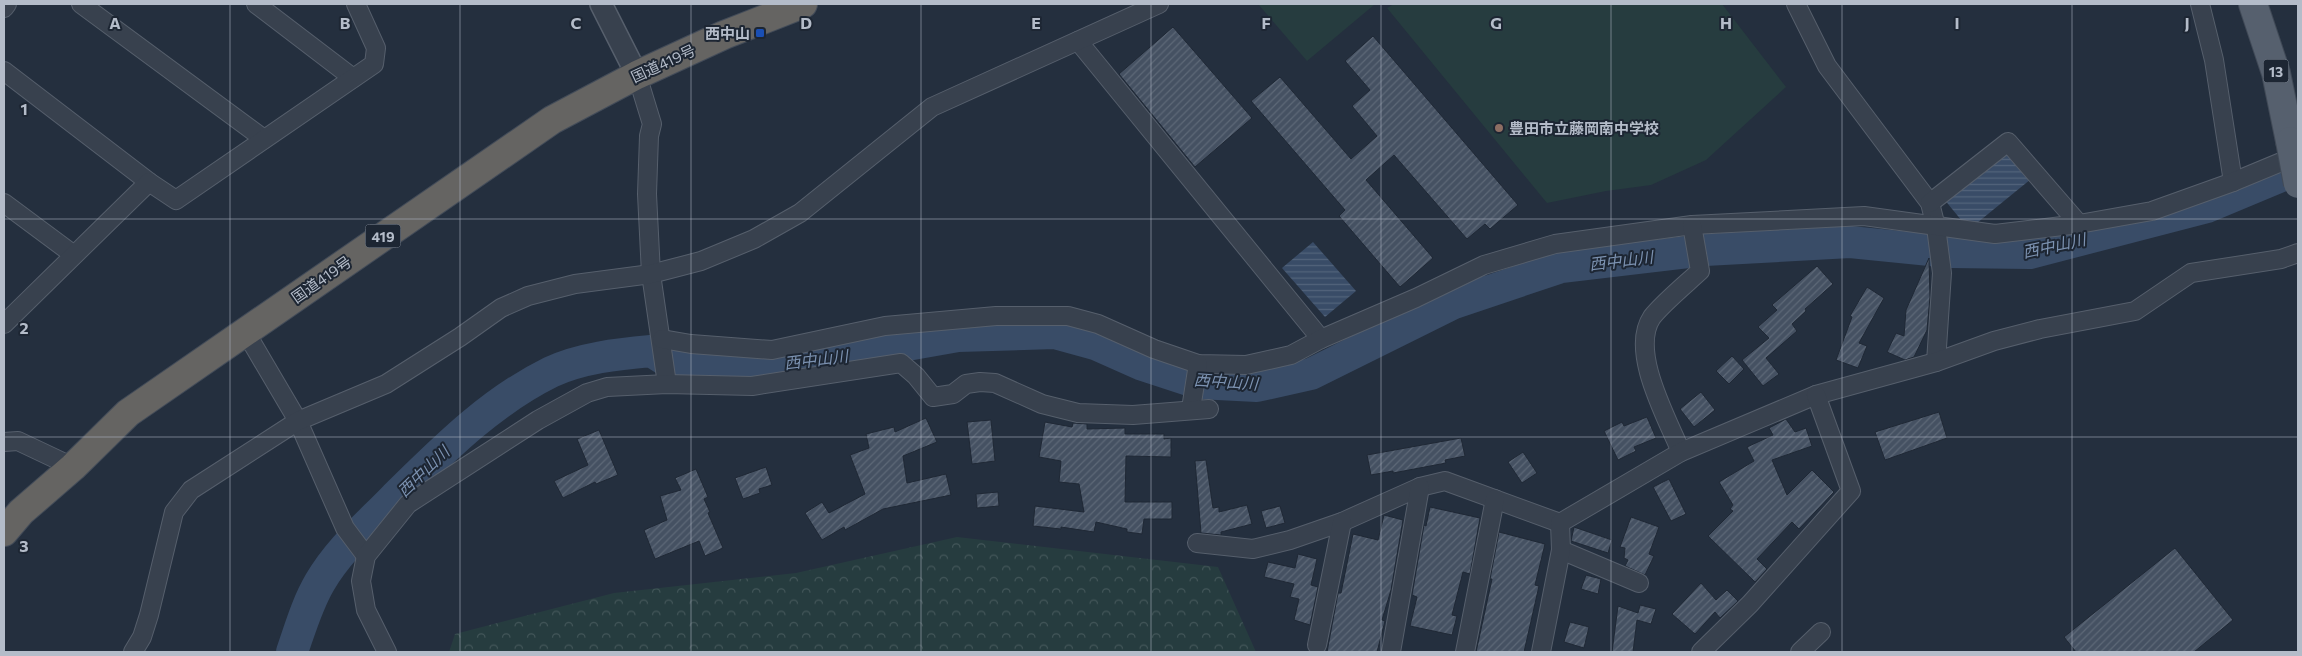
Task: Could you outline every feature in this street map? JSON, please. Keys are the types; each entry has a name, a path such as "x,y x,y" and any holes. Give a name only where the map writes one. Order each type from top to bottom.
{"highway":[{"name":"国道419号","path":"4,532 21,512 73,467 128,413 552,120 637,75 794,5"}],"main road":[{"name":"13","path":"2253,4 2276,73 2294,148 2298,184"}],"street":[{"path":"4,8 7,4"},
{"path":"81,4 264,139"},
{"path":"256,4 353,78"},
{"path":"4,71 149,182 176,200 374,64 376,48 356,4"},
{"path":"601,4 637,75 652,124 647,194 651,274 667,384"},
{"path":"133,652 142,636 149,615 174,512 191,490 298,421 386,384 460,337 501,308 528,296 575,284 651,274 701,260 754,239 800,213 932,107 1159,4"},
{"path":"1796,4 1827,66 1930,203 1942,273 1936,362"},
{"path":"2200,4 2214,60 2233,182"},
{"path":"1078,40 1321,339"},
{"path":"1930,203 2008,142 2079,224"},
{"path":"662,344 691,344 772,350 885,326 996,316 1068,316 1098,324 1198,368 1246,366 1291,355 1321,339 1416,298 1484,265 1555,244 1693,229 1864,216 1936,231 1995,234 2079,224 2152,211 2233,182 2294,148"},
{"path":"4,324 149,182"},
{"path":"4,202 74,255"},
{"path":"1681,452 1647,369 1644,340 1652,318 1700,271 1693,229"},
{"path":"1560,523 1681,452 1816,395 1936,362 1994,342 2040,329 2135,311 2191,273 2281,259 2298,253"},
{"path":"245,331 298,421 345,528 364,553"},
{"path":"387,652 366,610 361,581 364,553 408,504 538,420 587,393 607,387 667,384 752,386 901,363 916,376 933,397 953,394 966,384 980,382 996,383 1042,404 1078,413 1133,415 1192,405 1209,409"},
{"path":"1192,405 1198,368"},
{"path":"1701,652 1750,604 1851,491 1816,395"},
{"path":"4,442 18,441 73,467"},
{"path":"1197,543 1253,550 1290,540 1342,522 1420,487 1445,481 1560,523"},
{"path":"1392,652 1420,487"},
{"path":"1466,652 1495,499"},
{"path":"1317,646 1342,522"},
{"path":"1541,652 1561,550 1560,523"},
{"path":"1561,550 1639,583"},
{"path":"1800,652 1821,632"}],"green space":[{"path":"1258,4 1373,4 1374,5 1307,61"},
{"path":"1394,4 1722,4 1786,87 1706,160 1651,185 1606,191 1547,203 1387,8"},
{"path":"957,537 1218,567 1256,652 449,652 455,634 614,593 796,573"}],"water":[{"path":"2005,149 2031,179 1972,227 1966,226 1944,199"},
{"path":"1313,242 1356,291 1325,317 1282,268"}],"building":[{"path":"1173,27 1252,118 1195,167 1119,74"},
{"path":"1373,36 1518,205 1490,229 1485,224 1467,239 1394,155 1366,180 1433,258 1400,287 1339,216 1345,210 1251,101 1280,77 1351,159 1377,136 1352,106 1370,90 1345,61"},
{"path":"1929,258 1930,297 1927,330 1914,357 1905,360 1887,352 1896,333 1904,336 1906,310"},
{"path":"1817,266 1833,284 1805,309 1806,311 1792,324 1797,331 1766,358 1779,374 1763,386 1742,360 1769,338 1758,327 1777,310 1772,305"},
{"path":"1867,287 1884,298 1859,343 1867,346 1858,368 1836,360 1852,317 1850,316"},
{"path":"1732,356 1744,369 1729,384 1716,371"},
{"path":"1701,392 1715,410 1694,427 1680,409"},
{"path":"1939,412 1947,438 1885,460 1875,432"},
{"path":"1647,417 1656,438 1634,447 1636,451 1618,460 1604,431 1622,422 1624,426"},
{"path":"926,418 937,442 903,456 907,483 946,474 951,495 883,509 845,530 844,527 822,540 805,513 822,502 829,513 865,494 850,455 869,448 866,434 894,427 895,432"},
{"path":"1786,419 1795,432 1806,428 1812,446 1772,460 1787,495 1812,470 1834,492 1799,529 1792,522 1757,559 1767,569 1755,582 1708,536 1733,511 1730,509 1733,505 1719,482 1754,461 1747,447 1773,435 1769,428"},
{"path":"991,420 995,461 972,464 967,422"},
{"path":"1045,422 1072,427 1073,423 1087,424 1087,429 1125,428 1125,434 1164,434 1164,439 1171,438 1171,457 1126,456 1125,502 1172,502 1172,519 1144,519 1142,534 1127,532 1127,529 1096,522 1094,532 1061,527 1061,529 1033,526 1035,506 1084,512 1079,484 1059,482 1061,461 1039,457"},
{"path":"599,430 618,475 596,484 595,482 563,498 554,481 588,465 577,439"},
{"path":"1461,438 1465,456 1445,460 1446,463 1393,473 1393,471 1371,475 1367,455"},
{"path":"1523,452 1537,473 1522,483 1508,462"},
{"path":"1206,460 1213,508 1219,507 1219,512 1247,505 1252,524 1221,532 1221,535 1201,533 1195,461"},
{"path":"766,467 772,485 759,489 760,493 743,499 735,478"},
{"path":"696,469 708,497 704,499 710,512 708,513 723,548 705,556 699,541 655,559 644,530 667,520 660,496 681,490 675,478"},
{"path":"1669,479 1686,514 1671,521 1653,487"},
{"path":"998,492 999,506 977,508 976,494"},
{"path":"1280,506 1285,523 1266,528 1261,511"},
{"path":"1430,507 1480,518 1470,574 1463,572 1452,615 1457,616 1452,635 1410,626 1417,597 1412,595 1424,525 1426,526"},
{"path":"1384,515 1403,520 1391,590 1382,620 1385,621 1377,652 1327,652 1338,593 1341,593 1353,534 1378,540"},
{"path":"1631,517 1659,527 1649,554 1654,556 1645,575 1625,566 1628,560 1624,558 1625,548 1620,547"},
{"path":"1574,527 1612,540 1608,553 1571,541"},
{"path":"1499,532 1545,544 1535,585 1539,586 1524,652 1476,652 1492,579 1490,579"},
{"path":"2175,548 2233,620 2194,652 2076,652 2064,637"},
{"path":"1298,554 1317,559 1311,585 1318,587 1310,625 1294,620 1299,599 1290,597 1294,584 1264,577 1268,562 1295,568"},
{"path":"1586,575 1601,579 1598,594 1581,589"},
{"path":"1701,583 1716,600 1727,590 1738,601 1720,618 1715,612 1695,634 1672,614"},
{"path":"1640,605 1656,609 1651,624 1637,620 1633,652 1612,652 1618,606 1638,613"},
{"path":"1570,622 1589,627 1584,648 1564,642"}],"waterway":[{"name":"西中山川","path":"292,652 311,599 320,582 355,537 395,497 487,412 551,372 587,360 651,351 675,366 719,367 822,360 958,336 1055,333 1095,344 1140,364 1198,383 1257,386 1311,374 1454,303 1561,267 1705,250 1850,242 1950,252 2030,253 2207,207 2298,169"}],"place":[{"name":"西中山","path":"760,33"},
{"name":"豊田市立藤岡南中学校","path":"1499,128"}]}
